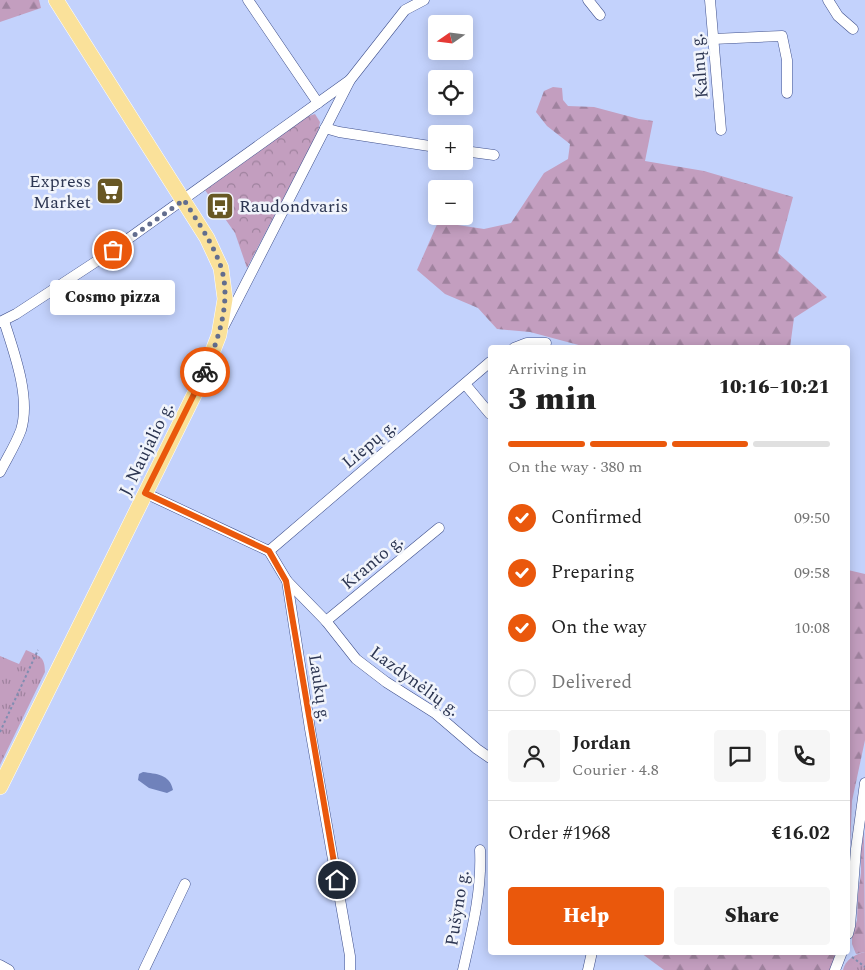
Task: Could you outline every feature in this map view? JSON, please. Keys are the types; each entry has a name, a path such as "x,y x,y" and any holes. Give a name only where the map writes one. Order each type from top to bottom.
{"main road":[{"name":"J. Naujalio g.","path":"0,787 201,381 219,335 225,299 221,268 207,238 56,0"}],"street":[{"path":"248,0 318,103"},
{"path":"219,335 350,80 405,10 424,0"},
{"path":"588,0 600,15"},
{"name":"Kalnų g.","path":"710,0 721,130"},
{"path":"828,0 838,16 852,29"},
{"path":"713,39 782,36 787,60 787,92"},
{"path":"0,472 20,431 24,399 20,377 2,321 100,259 350,80"},
{"path":"325,128 339,132 428,146"},
{"path":"473,152 494,155"},
{"path":"521,345 526,343 546,343"},
{"name":"Liepų g.","path":"269,551 488,364"},
{"path":"465,384 488,412"},
{"path":"145,493 269,551"},
{"name":"Kranto g.","path":"326,621 439,528"},
{"name":"Laukų g.","path":"269,551 286,581 350,956 350,970"},
{"name":"Lazdynėlių g.","path":"286,581 326,621 356,659 386,682 435,713 488,757"},
{"path":"850,926 856,849 865,783"},
{"name":"Pušyno g.","path":"463,970 477,908 481,869 480,850"},
{"path":"144,970 186,884"},
{"path":"588,970 591,955"},
{"path":"835,970 842,955"},
{"path":"0,965 9,970"}],"path":[{"path":"0,732 38,650"},
{"path":"848,955 865,967"}],"green space":[{"path":"0,0 39,0 41,8 0,22"},
{"path":"553,87 562,88 563,100 568,106 594,107 653,121 645,161 704,171 793,197 778,253 827,297 794,318 790,345 579,345 530,332 497,329 478,308 445,294 417,270 437,225 458,225 484,229 511,223 544,173 568,159 570,144 547,126 536,112 544,91"},
{"path":"315,114 320,122 318,132 247,268 235,233 205,190 306,117"},
{"path":"850,570 865,574 865,740 852,801 850,848"},
{"path":"26,650 40,657 44,663 45,672 0,765 0,656 19,664"},
{"path":"864,832 865,952 856,954 852,944 852,937 857,920 861,849"},
{"path":"865,952 865,970 843,970 851,958"},
{"path":"644,955 837,955 831,970 664,970"}],"water":[{"path":"143,772 157,774 166,778 173,790 167,793 149,788 138,780 139,774"}],"way so far":[{"path":"113,250 184,200 207,238 221,268 225,299 219,335 205,372"}],"place":[{"name":"Express Market","path":"110,191"},
{"name":"Raudondvaris","path":"220,206"},
{"name":"Cosmo pizza","path":"113,250"}],"route":[{"path":"205,372 145,493 269,551 286,581 337,880"}]}
